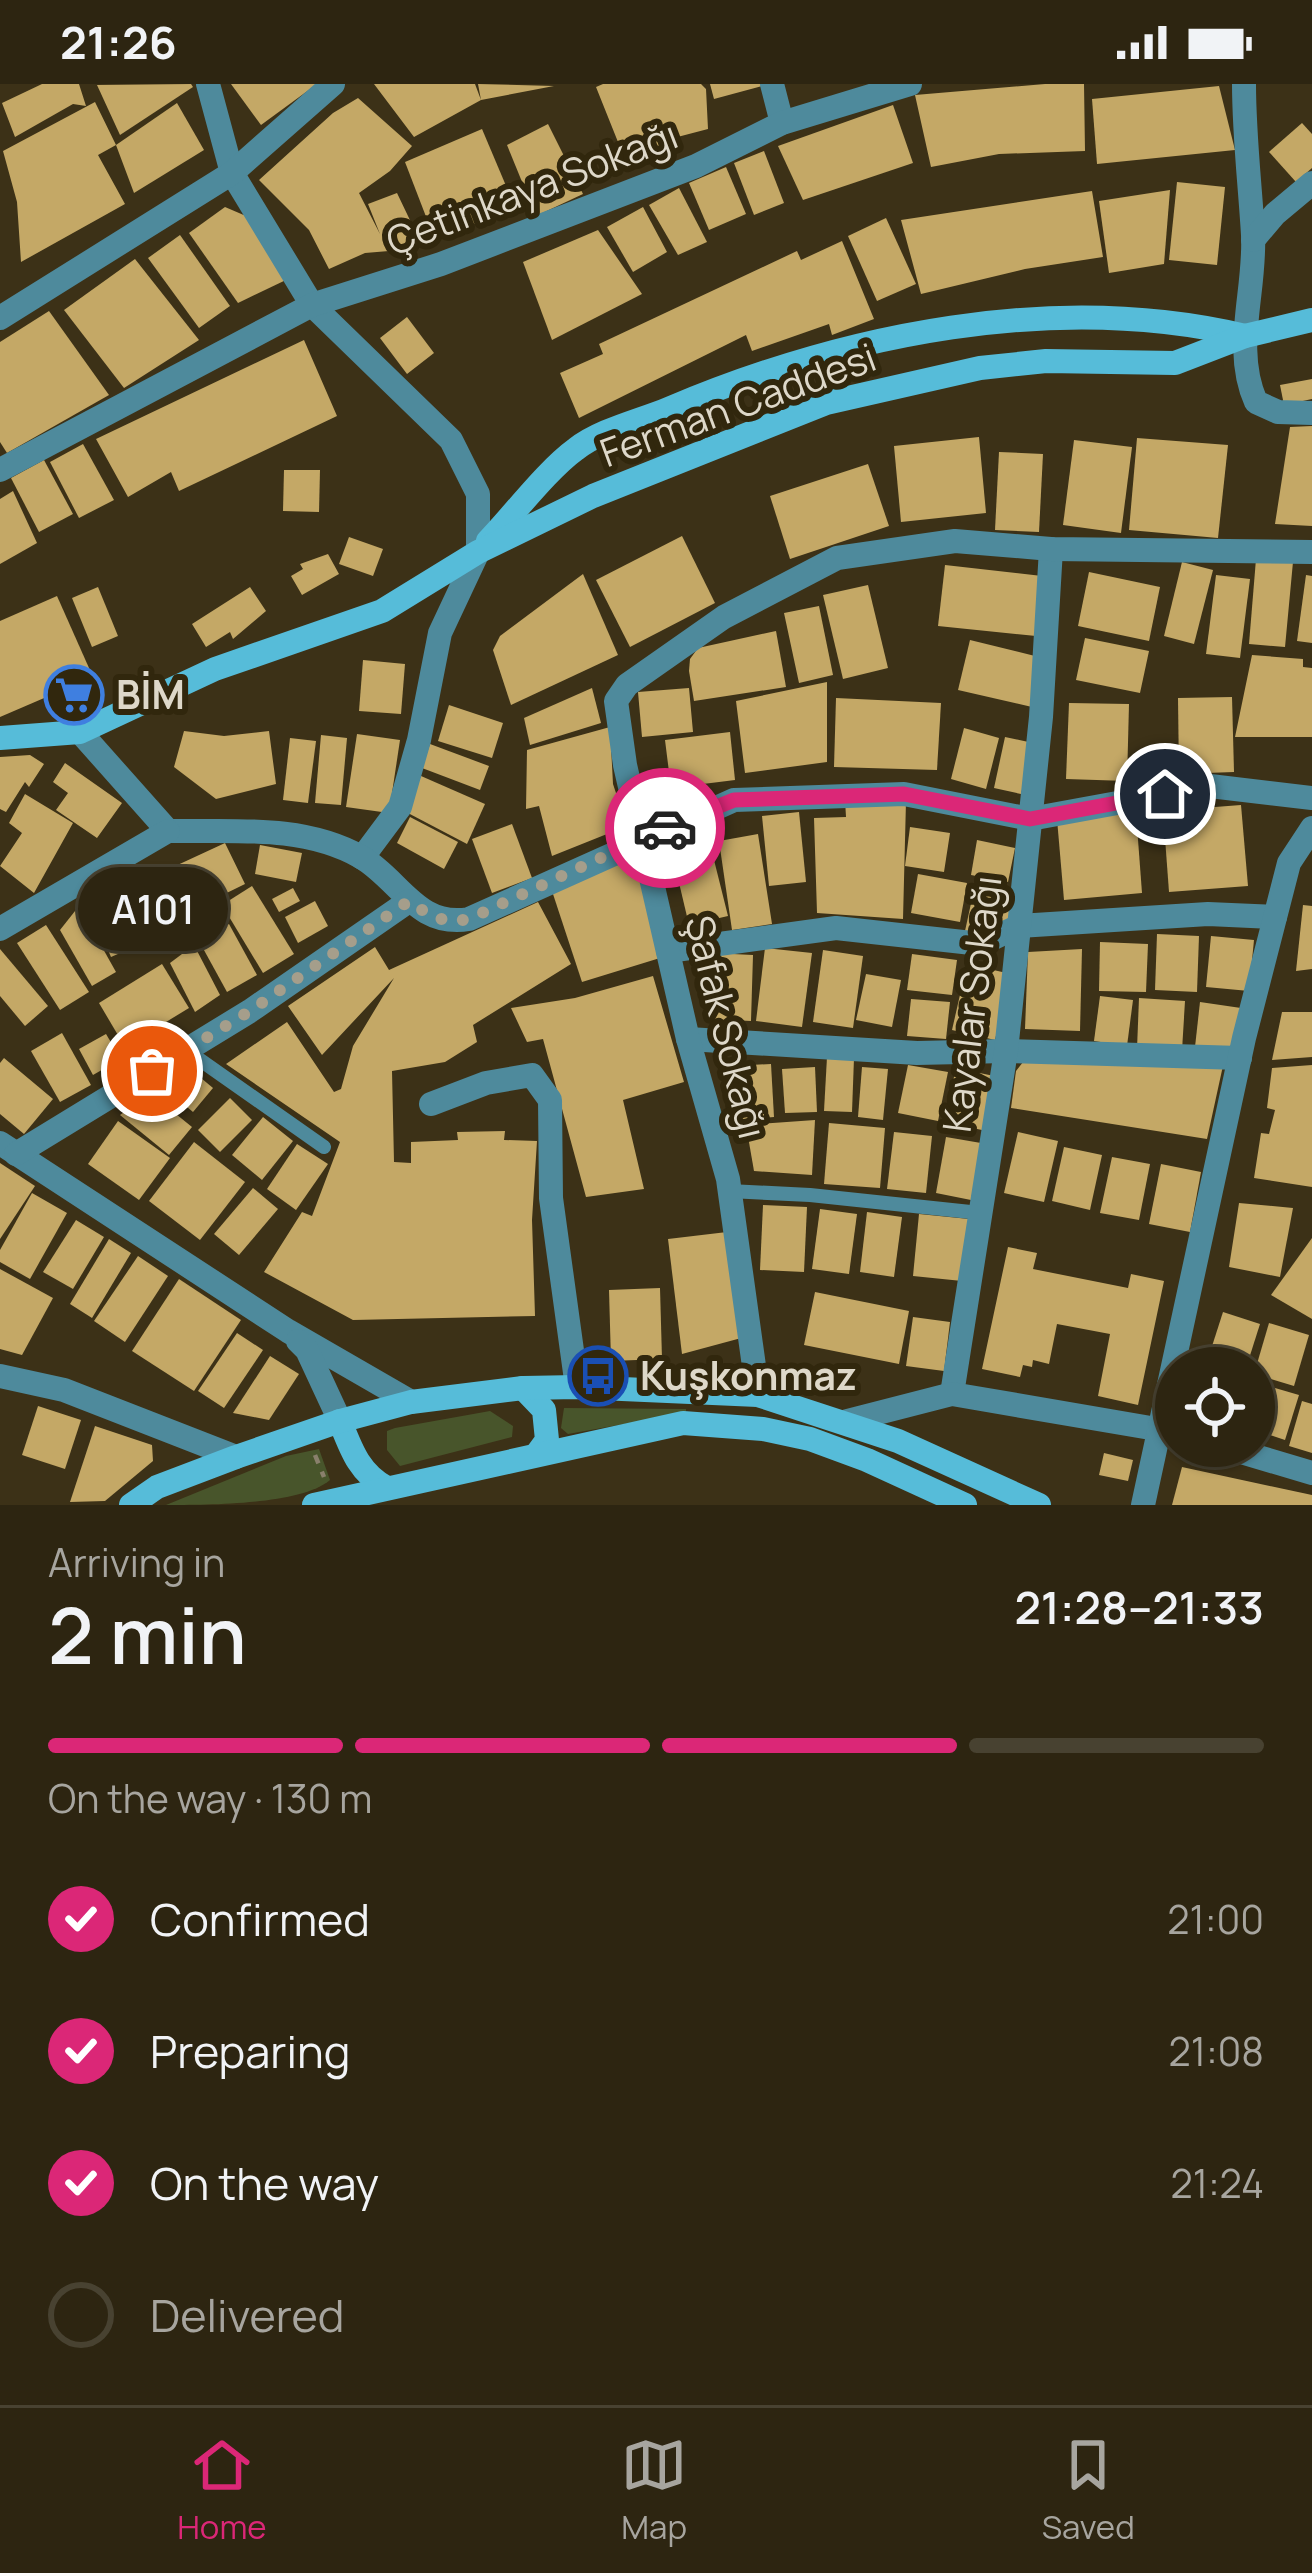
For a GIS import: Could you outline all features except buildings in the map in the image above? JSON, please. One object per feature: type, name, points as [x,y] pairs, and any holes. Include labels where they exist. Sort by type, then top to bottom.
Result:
[{"type":"street","points":[[208,84],[232,173],[312,305],[451,440],[478,494],[478,552],[440,633],[400,808],[362,858]]},
{"type":"street","points":[[0,318],[232,173],[333,84]]},
{"type":"street","points":[[772,84],[782,123]]},
{"type":"street","name":"Çetinkaya Sokağı","points":[[0,470],[312,305],[441,264],[696,166],[782,123],[910,84]]},
{"type":"street","points":[[1244,84],[1253,240],[1246,380],[1256,402],[1278,412],[1312,413]]},
{"type":"street","points":[[1253,240],[1312,183]]},
{"type":"street","name":"Ferman Caddesi","points":[[478,552],[577,448],[714,390],[823,356],[924,331],[1008,319],[1189,322],[1245,336]]},
{"type":"street","name":"Ferman Caddesi","points":[[0,738],[80,732],[215,669],[382,610],[478,552],[593,496],[826,403],[980,368],[1046,361],[1175,363],[1245,336],[1312,320]]},
{"type":"street","name":"Şafak Sokağı","points":[[758,1395],[729,1191],[688,1040],[625,766],[616,701],[626,685],[724,616],[837,558],[955,541],[1052,549],[1312,552]]},
{"type":"street","name":"Kayalar Sokağı","points":[[952,1394],[1006,1051],[1052,549]]},
{"type":"street","points":[[80,732],[168,831]]},
{"type":"street","points":[[0,929],[168,831],[301,833],[362,858],[434,919],[452,922],[469,919],[734,800],[904,794],[1030,819],[1210,785],[1312,798]]},
{"type":"street","points":[[1184,1347],[1240,1058],[1275,916],[1289,862],[1312,828]]},
{"type":"street","points":[[409,901],[250,1011],[8,1149],[288,1331],[411,1402]]},
{"type":"street","points":[[668,951],[836,928],[981,944],[1019,926],[1208,914],[1275,916]]},
{"type":"street","points":[[688,1040],[917,1054],[1006,1051],[1240,1058]]},
{"type":"street","points":[[431,1104],[486,1083],[532,1075],[550,1100],[550,1198],[578,1388]]},
{"type":"street","points":[[288,1331],[307,1350],[357,1462],[370,1479],[386,1488]]},
{"type":"street","points":[[0,1376],[64,1390],[236,1457]]},
{"type":"street","points":[[523,1388],[544,1410],[547,1440],[536,1455]]},
{"type":"street","points":[[131,1505],[157,1487],[340,1421],[411,1402],[523,1388],[758,1395],[847,1421],[1039,1505]]},
{"type":"street","points":[[847,1421],[952,1394],[1155,1428]]},
{"type":"street","points":[[324,1503],[683,1423],[763,1429],[810,1439],[965,1505]]},
{"type":"street","points":[[1275,1462],[1312,1473]]},
{"type":"street","points":[[1143,1505],[1156,1467]]},
{"type":"lane","points":[[186,1050],[324,1147]]},
{"type":"lane","points":[[729,1191],[980,1213]]},
{"type":"path","points":[[305,1433],[324,1503]]},
{"type":"green space","points":[[564,1408],[686,1409],[686,1413],[568,1434],[561,1428]]},
{"type":"green space","points":[[490,1411],[513,1426],[512,1437],[400,1466],[387,1450],[387,1431]]},
{"type":"green space","points":[[319,1449],[330,1480],[316,1488],[252,1502],[166,1505],[286,1456]]},
{"type":"way so far","points":[[152,1071],[250,1011],[409,901],[434,919],[469,919],[665,828]]},
{"type":"place","name":"BİM","points":[[74,695]]},
{"type":"place","name":"A101","points":[[152,1071]]},
{"type":"place","name":"Kuşkonmaz","points":[[598,1376]]},
{"type":"route","points":[[665,828],[734,800],[904,794],[1030,819],[1165,794]]}]
